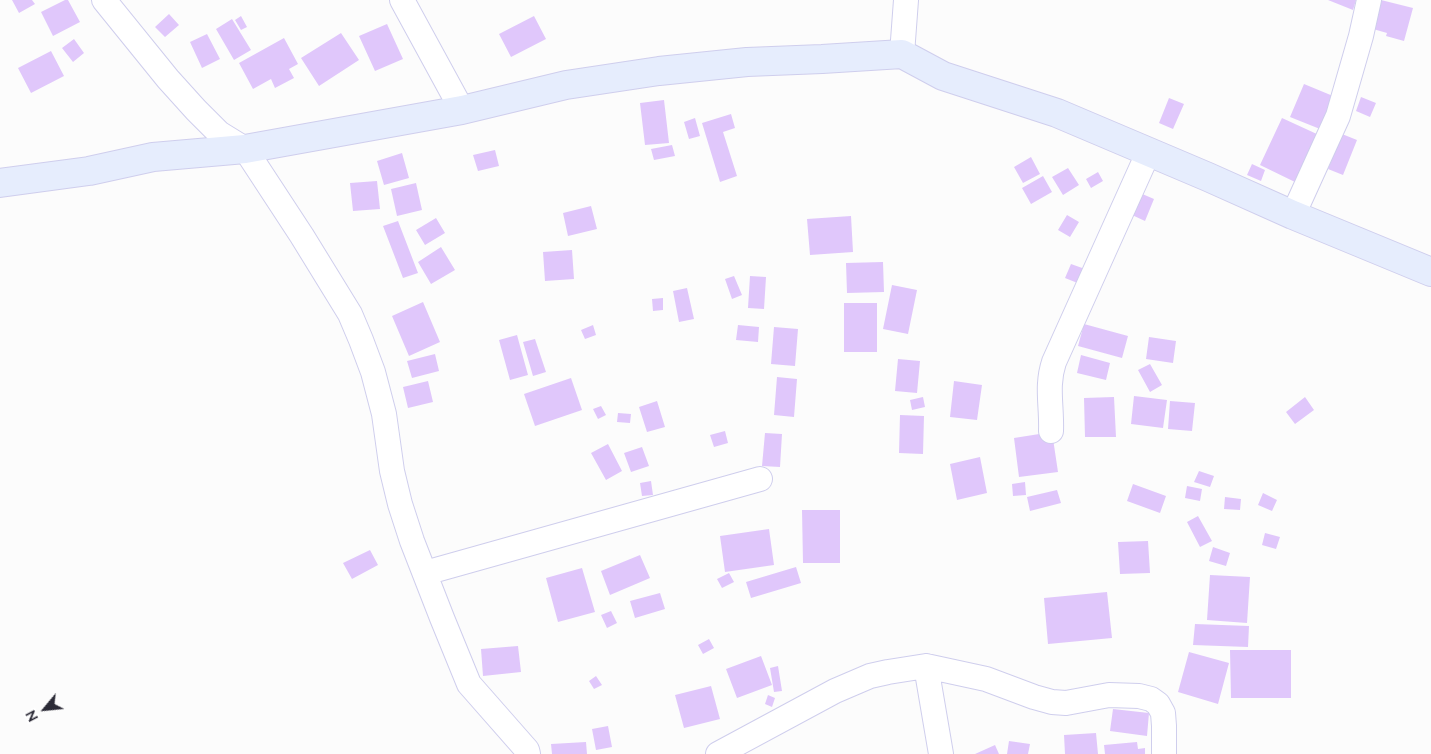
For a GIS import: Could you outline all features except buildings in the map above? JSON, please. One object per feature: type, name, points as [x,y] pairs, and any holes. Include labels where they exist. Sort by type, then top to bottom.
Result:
[{"type":"street","points":[[104,0],[168,79],[196,110],[219,133],[246,148],[350,314],[373,372],[384,414],[392,471],[400,504],[412,541],[469,684],[525,753]]},
{"type":"street","points":[[402,0],[462,110]]},
{"type":"street","points":[[902,54],[906,0]]},
{"type":"street","points":[[1293,215],[1338,116],[1361,36],[1369,0]]},
{"type":"street","points":[[0,183],[89,171],[153,156],[246,148],[462,110],[566,85],[659,71],[747,62],[902,54],[943,76],[1057,114],[1431,272]]},
{"type":"street","points":[[1051,431],[1052,416],[1049,386],[1054,362],[1149,152]]},
{"type":"street","points":[[425,573],[760,479]]},
{"type":"street","points":[[926,666],[940,754]]},
{"type":"street","points":[[718,754],[835,691],[870,676],[926,666],[986,679],[1052,702],[1066,703],[1109,695],[1138,696],[1151,699],[1158,704],[1163,713],[1164,754]]}]
